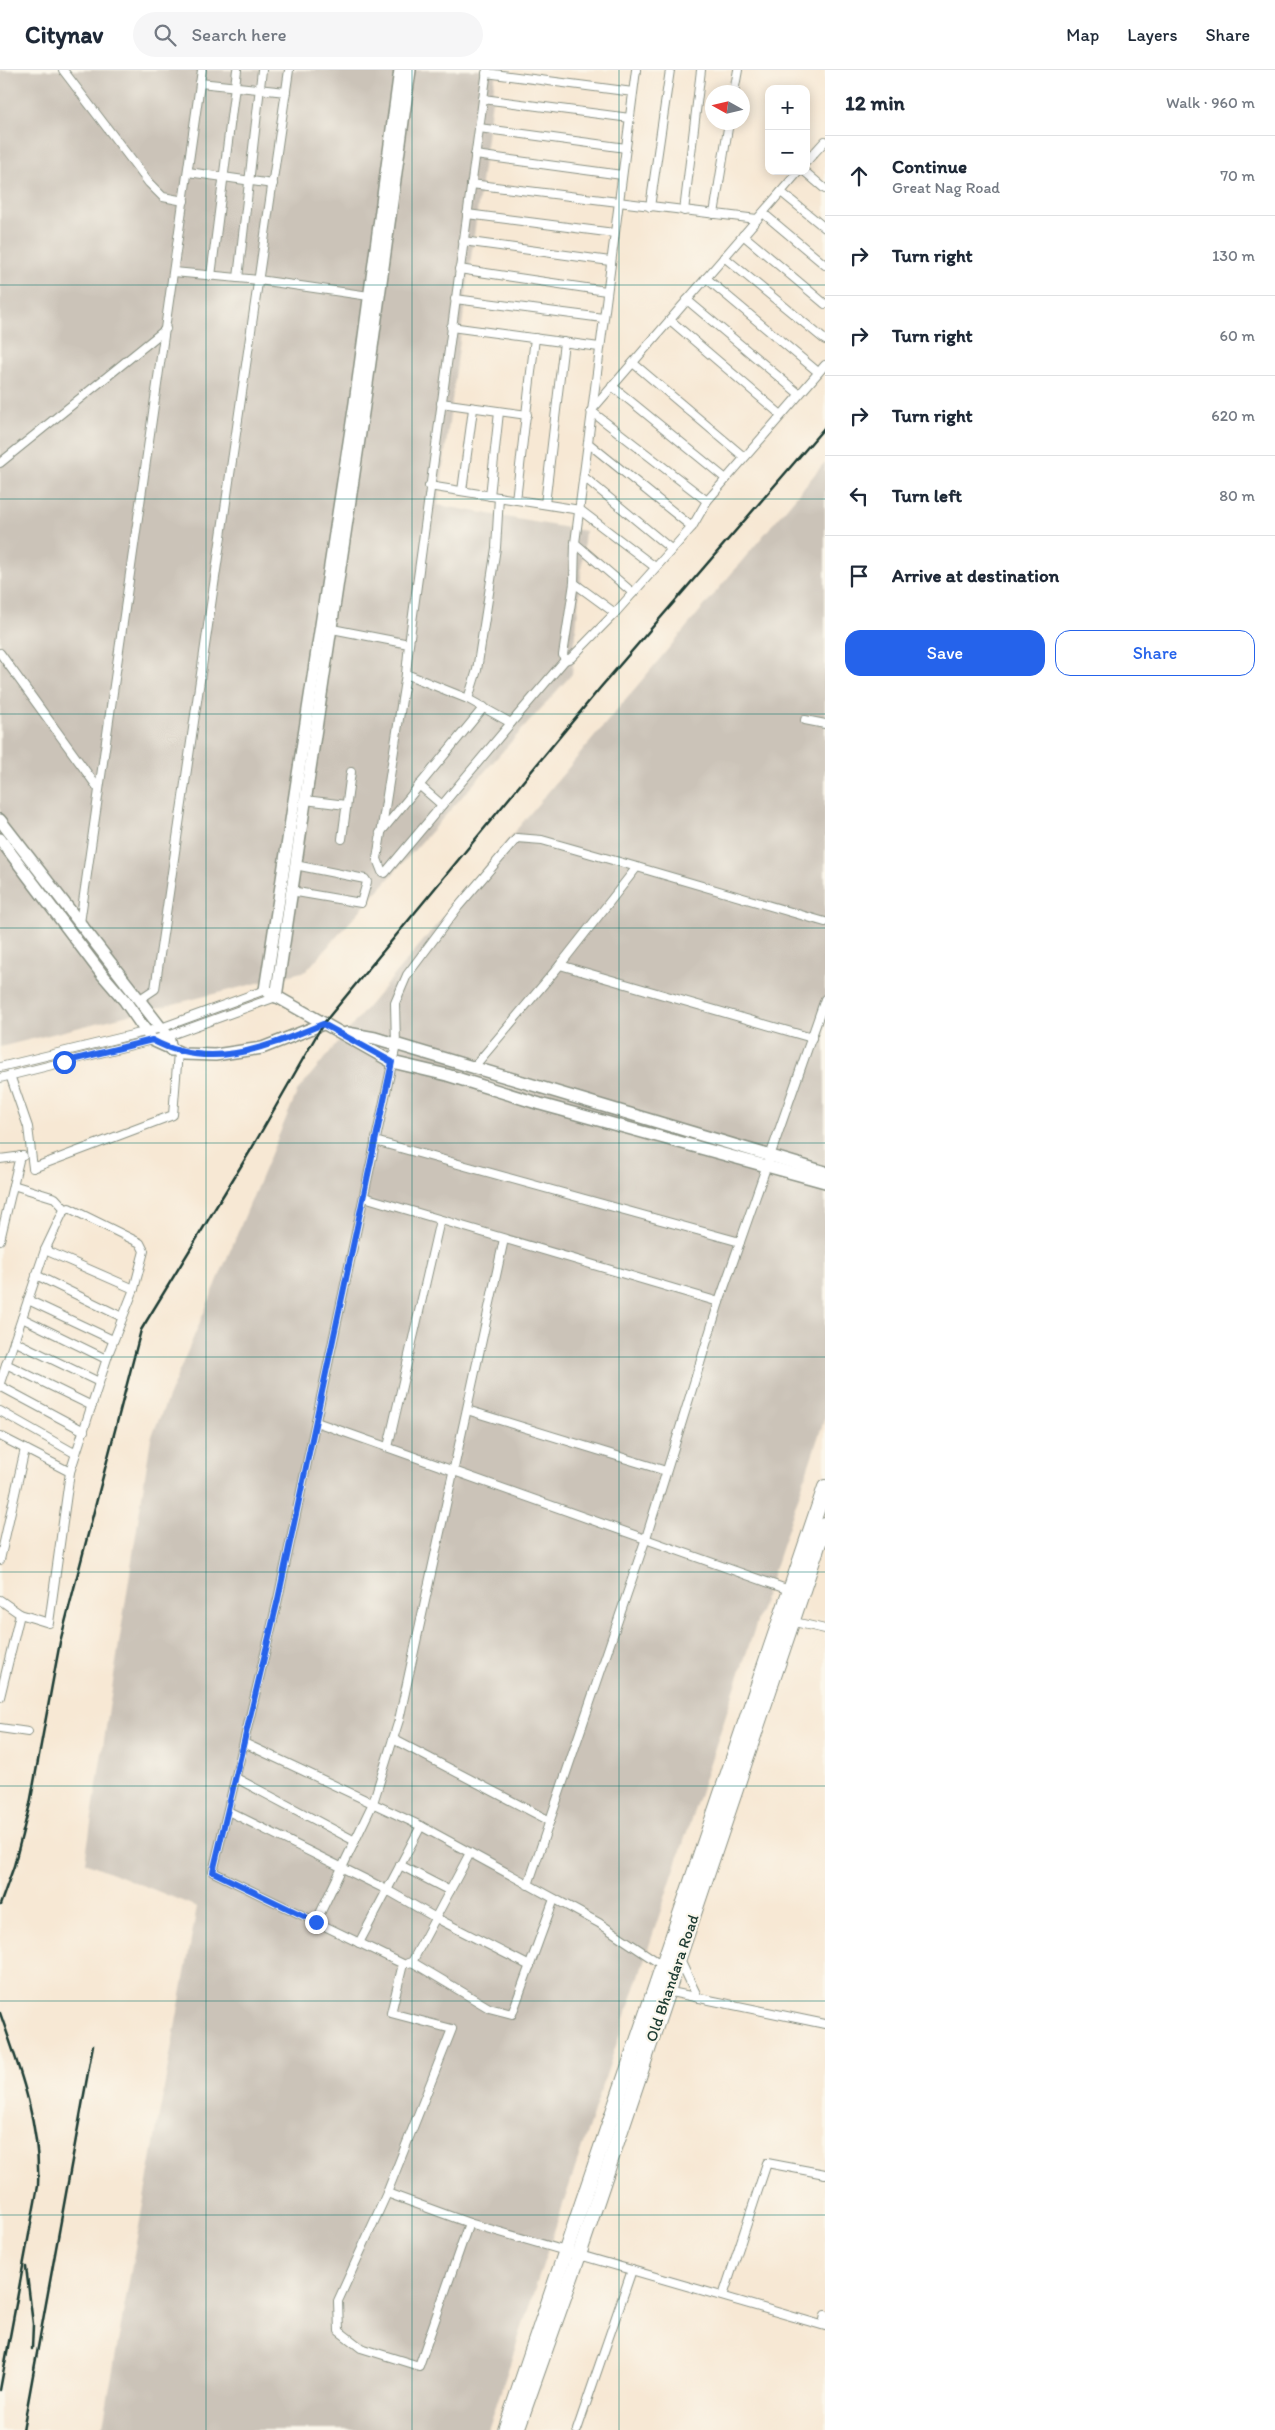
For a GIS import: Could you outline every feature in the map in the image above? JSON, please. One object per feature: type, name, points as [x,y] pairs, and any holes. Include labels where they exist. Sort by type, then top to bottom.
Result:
[{"type":"highway","points":[[795,1592],[824,1495]]},
{"type":"highway","name":"Old Bhandara Road","points":[[517,2430],[573,2253],[661,1989],[668,1970],[679,1958],[785,1620],[795,1592],[825,1525]]},
{"type":"highway","points":[[668,1970],[785,1620]]},
{"type":"highway","points":[[506,2430],[512,2405],[573,2253]]},
{"type":"main road","points":[[276,997],[305,800],[325,628],[369,296],[382,236],[400,70]]},
{"type":"main road","points":[[410,70],[382,236],[325,628],[265,990],[392,1062],[447,1075],[540,1104],[770,1162],[825,1172]]},
{"type":"main road","points":[[0,820],[140,999],[164,1032],[174,1051]]},
{"type":"main road","points":[[0,839],[149,1035],[174,1051],[203,1056],[262,1048],[323,1024]]},
{"type":"main road","points":[[71,933],[80,923]]},
{"type":"main road","points":[[128,1005],[140,999]]},
{"type":"main road","points":[[340,1032],[375,1038],[473,1068],[770,1162],[825,1182]]},
{"type":"street","points":[[63,70],[149,183],[163,197],[184,201]]},
{"type":"street","points":[[80,923],[202,70]]},
{"type":"street","points":[[211,276],[237,70]]},
{"type":"street","points":[[238,278],[262,70]]},
{"type":"street","points":[[140,999],[154,989],[289,70]]},
{"type":"street","points":[[565,660],[563,655],[574,583],[575,543],[636,70]]},
{"type":"street","points":[[650,207],[670,70]]},
{"type":"street","points":[[684,211],[701,70]]},
{"type":"street","points":[[735,85],[738,70]]},
{"type":"street","points":[[633,92],[487,72],[429,486],[406,674],[380,832],[378,865],[385,873],[565,660],[571,658],[615,613],[692,526],[707,501],[798,393],[825,364]]},
{"type":"street","points":[[200,83],[286,92]]},
{"type":"street","points":[[483,99],[630,118]]},
{"type":"street","points":[[479,128],[626,148]]},
{"type":"street","points":[[714,214],[728,130]]},
{"type":"street","points":[[810,159],[822,151],[825,141]]},
{"type":"street","points":[[475,155],[622,175]]},
{"type":"street","points":[[188,172],[272,184]]},
{"type":"street","points":[[591,411],[795,175]]},
{"type":"street","points":[[808,175],[825,190]]},
{"type":"street","points":[[471,184],[618,204],[714,214],[760,216],[825,265]]},
{"type":"street","points":[[780,192],[825,228]]},
{"type":"street","points":[[467,214],[614,233]]},
{"type":"street","points":[[743,235],[825,304]]},
{"type":"street","points":[[463,241],[610,261]]},
{"type":"street","points":[[724,257],[825,340]]},
{"type":"street","points":[[459,269],[606,291]]},
{"type":"street","points":[[174,272],[258,280],[369,296]]},
{"type":"street","points":[[706,278],[818,372]]},
{"type":"street","points":[[455,299],[603,318]]},
{"type":"street","points":[[687,300],[798,393]]},
{"type":"street","points":[[670,320],[780,414]]},
{"type":"street","points":[[451,327],[599,346]]},
{"type":"street","points":[[0,463],[166,329]]},
{"type":"street","points":[[516,500],[535,338]]},
{"type":"street","points":[[545,504],[564,342]]},
{"type":"street","points":[[633,363],[744,457]]},
{"type":"street","points":[[612,386],[726,479]]},
{"type":"street","points":[[441,403],[473,409],[527,415]]},
{"type":"street","points":[[462,491],[473,409]]},
{"type":"street","points":[[591,411],[707,501]]},
{"type":"street","points":[[468,699],[477,670],[496,548],[494,497],[499,412]]},
{"type":"street","points":[[588,443],[692,526]]},
{"type":"street","points":[[584,477],[671,549]]},
{"type":"street","points":[[429,486],[580,510],[654,567]]},
{"type":"street","points":[[575,543],[633,593]]},
{"type":"street","points":[[574,583],[615,613]]},
{"type":"street","points":[[325,628],[409,644]]},
{"type":"street","points":[[0,653],[98,788]]},
{"type":"street","points":[[406,674],[468,699],[511,723]]},
{"type":"street","points":[[380,832],[484,707]]},
{"type":"street","points":[[805,720],[825,724]]},
{"type":"street","points":[[342,839],[351,772]]},
{"type":"street","points":[[419,785],[442,805]]},
{"type":"street","points":[[305,800],[346,805]]},
{"type":"street","points":[[554,1899],[512,2014],[490,2008],[412,1962],[403,1964],[213,1872],[278,1599],[396,1045],[395,1003],[407,975],[458,908],[517,838],[542,840],[825,922]]},
{"type":"street","points":[[291,891],[361,902],[367,882],[365,879],[295,865]]},
{"type":"street","points":[[473,1068],[560,965],[637,867]]},
{"type":"street","points":[[560,965],[812,1038]]},
{"type":"street","points":[[164,1032],[265,990]]},
{"type":"street","points":[[2,1065],[164,1032],[276,997]]},
{"type":"street","points":[[528,1885],[646,1538],[719,1302],[770,1162],[825,1000]]},
{"type":"street","points":[[0,1078],[149,1035]]},
{"type":"street","points":[[10,1076],[28,1127],[33,1168],[173,1115],[174,1051]]},
{"type":"street","points":[[375,1141],[740,1242]]},
{"type":"street","points":[[0,1159],[31,1154]]},
{"type":"street","points":[[0,1240],[20,1156]]},
{"type":"street","points":[[13,1185],[55,1198],[66,1210]]},
{"type":"street","points":[[364,1197],[719,1302]]},
{"type":"street","points":[[0,1600],[20,1614],[49,1623],[70,1472],[106,1359],[134,1288],[144,1251],[140,1244],[69,1208],[66,1210]]},
{"type":"street","points":[[66,1210],[45,1250],[0,1385],[84,1431]]},
{"type":"street","points":[[388,1447],[440,1220]]},
{"type":"street","points":[[316,1922],[374,1804],[393,1739],[504,1238]]},
{"type":"street","points":[[45,1250],[134,1288]]},
{"type":"street","points":[[36,1275],[122,1317]]},
{"type":"street","points":[[28,1300],[113,1340]]},
{"type":"street","points":[[22,1318],[106,1359]]},
{"type":"street","points":[[14,1341],[99,1382]]},
{"type":"street","points":[[6,1364],[92,1406]]},
{"type":"street","points":[[467,1410],[666,1471]]},
{"type":"street","points":[[0,1411],[76,1454]]},
{"type":"street","points":[[316,1422],[795,1592]]},
{"type":"street","points":[[0,1436],[70,1472]]},
{"type":"street","points":[[0,1560],[25,1449]]},
{"type":"street","points":[[0,1697],[20,1614]]},
{"type":"street","points":[[785,1620],[825,1629]]},
{"type":"street","points":[[0,1728],[28,1732]]},
{"type":"street","points":[[393,1739],[550,1821]]},
{"type":"street","points":[[244,1743],[421,1826],[599,1924],[668,1970]]},
{"type":"street","points":[[236,1778],[355,1841]]},
{"type":"street","points":[[228,1811],[387,1890],[436,1918],[530,1966]]},
{"type":"street","points":[[359,1943],[421,1826]]},
{"type":"street","points":[[412,1962],[470,1853]]},
{"type":"street","points":[[400,1865],[450,1891]]},
{"type":"street","points":[[679,1958],[698,1998]]},
{"type":"street","points":[[403,1964],[391,2013],[452,2029],[387,2193],[338,2301],[339,2331],[362,2348],[419,2366],[468,2224]]},
{"type":"street","points":[[661,1989],[825,2024]]},
{"type":"street","points":[[723,2296],[767,2163],[825,2174]]},
{"type":"street","points":[[387,2193],[468,2224],[824,2326],[825,2315]]},
{"type":"street","points":[[577,2430],[632,2270]]},
{"type":"shaded area","points":[[0,70],[496,70],[438,505],[585,531],[572,674],[306,971],[0,1047]]},
{"type":"shaded area","points":[[825,462],[825,1417],[488,2430],[102,2430],[197,1907],[85,1862],[151,1438],[298,1090]]},
{"type":"railway","points":[[0,1905],[14,1866],[30,1804],[60,1642],[141,1330],[252,1148],[323,1024],[600,688],[825,427]]},
{"type":"railway","points":[[0,2013],[28,2098],[33,2120],[38,2164],[38,2186],[0,2390]]},
{"type":"railway","points":[[23,2430],[93,2045]]},
{"type":"railway","points":[[26,2267],[33,2324],[32,2349]]},
{"type":"route","points":[[64,1062],[152,1040],[171,1050],[195,1056],[239,1052],[262,1048],[323,1024],[392,1062],[278,1599],[213,1872],[316,1922]]}]
